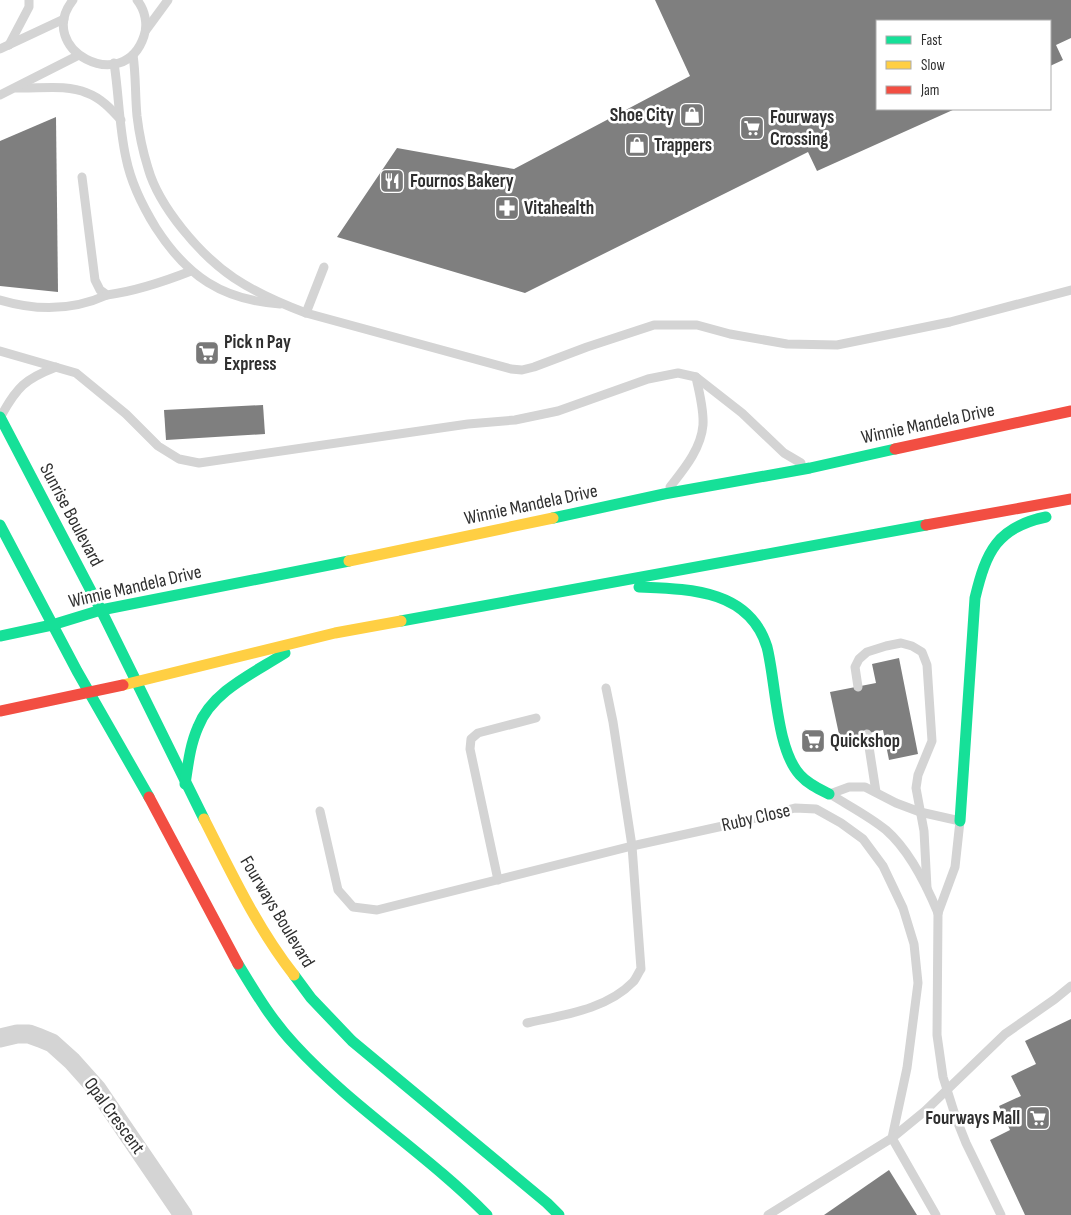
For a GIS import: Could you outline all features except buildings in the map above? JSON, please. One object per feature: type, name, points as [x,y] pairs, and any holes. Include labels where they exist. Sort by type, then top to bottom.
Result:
[{"type":"main road","name":"Winnie Mandela Drive","points":[[0,636],[52,625],[101,610],[376,556],[664,494],[810,468],[1071,411]]},
{"type":"main road","name":"Sunrise Boulevard","points":[[0,418],[101,610],[136,682]]},
{"type":"main road","points":[[0,711],[136,682],[335,633],[1071,498]]},
{"type":"main road","points":[[960,821],[975,598],[980,574],[988,556],[996,545],[1015,526],[1026,521],[1053,516]]},
{"type":"main road","points":[[0,525],[88,693],[162,819],[251,986],[268,1011],[294,1044],[322,1073],[444,1174],[487,1215]]},
{"type":"main road","points":[[598,584],[702,591],[718,596],[735,605],[747,615],[760,633],[769,656],[784,744],[788,757],[794,769],[802,778],[813,787],[829,794]]},
{"type":"main road","points":[[185,784],[200,721],[212,705],[235,686],[302,641]]},
{"type":"main road","name":"Fourways Boulevard","points":[[136,682],[185,784],[242,891],[278,956],[311,998],[352,1041],[559,1215]]},
{"type":"street","name":"Opal Crescent","points":[[0,1038],[17,1034],[29,1034],[52,1043],[72,1061],[98,1089],[183,1215]]},
{"type":"lane","points":[[4,47],[29,7],[28,0]]},
{"type":"lane","points":[[73,0],[64,19],[64,30],[67,39],[78,55],[88,62],[100,65],[123,61],[133,55],[141,44],[146,30],[168,0]]},
{"type":"lane","points":[[138,0],[142,5],[146,18],[146,30]]},
{"type":"lane","points":[[4,47],[64,19]]},
{"type":"lane","points":[[0,95],[78,55]]},
{"type":"lane","points":[[133,55],[136,71],[137,116],[148,170],[163,202],[176,221],[219,266],[234,278],[283,304],[306,313],[501,366],[522,370],[534,367],[654,325],[697,325],[730,334],[787,344],[837,345],[950,322],[1071,290]]},
{"type":"lane","points":[[114,63],[126,158],[135,189],[148,216],[169,248],[191,270],[218,289],[256,302],[283,304]]},
{"type":"lane","points":[[16,88],[61,88],[87,92],[105,103],[121,120]]},
{"type":"lane","points":[[82,177],[94,280],[100,290],[107,295]]},
{"type":"lane","points":[[306,313],[324,267]]},
{"type":"lane","points":[[0,300],[13,304],[59,308],[72,307],[107,295],[131,292],[157,284],[191,270]]},
{"type":"lane","points":[[0,351],[76,373],[126,414],[158,446],[179,459],[199,463],[468,424],[515,420],[558,411],[648,379],[678,373],[696,377],[742,413],[784,454],[810,468]]},
{"type":"lane","points":[[0,418],[14,394],[22,385],[34,376],[56,366]]},
{"type":"lane","points":[[664,494],[689,464],[703,426],[696,377]]},
{"type":"lane","points":[[858,687],[855,667],[859,659],[867,652],[901,643],[912,646],[922,652],[927,665],[932,741],[918,775],[916,788],[924,831],[927,888]]},
{"type":"lane","points":[[527,1023],[584,1010],[609,1000],[633,982],[641,969],[632,846],[606,688]]},
{"type":"lane","points":[[498,880],[470,749],[471,739],[478,733],[536,718]]},
{"type":"lane","points":[[866,734],[876,792]]},
{"type":"lane","points":[[829,794],[857,786],[876,792],[896,803],[920,812],[960,821],[955,867],[938,913],[938,1035],[943,1077],[956,1118],[966,1144],[1001,1215]]},
{"type":"lane","points":[[829,794],[867,817],[887,832],[906,853],[927,888],[938,913]]},
{"type":"lane","name":"Ruby Close","points":[[320,811],[338,890],[354,907],[377,910],[632,846],[795,808],[816,809],[841,823],[863,839],[883,866],[904,908],[914,944],[918,983],[907,1068],[892,1138]]},
{"type":"lane","points":[[768,1215],[892,1138],[925,1111],[1005,1034],[1071,986]]},
{"type":"lane","points":[[892,1138],[936,1215]]},
{"type":"traffic: fast","points":[[0,417],[101,610],[204,819]]},
{"type":"traffic: fast","points":[[553,518],[664,494],[810,468],[895,449]]},
{"type":"traffic: fast","points":[[960,821],[975,598],[979,582],[989,555],[1005,535],[1029,521],[1046,517]]},
{"type":"traffic: fast","points":[[0,525],[77,671],[149,797]]},
{"type":"traffic: fast","points":[[401,621],[926,525]]},
{"type":"traffic: fast","points":[[0,636],[52,625],[101,610],[349,561]]},
{"type":"traffic: fast","points":[[639,587],[677,589],[715,596],[732,603],[746,613],[758,628],[767,647],[781,732],[792,763],[806,781],[829,794]]},
{"type":"traffic: fast","points":[[185,784],[193,741],[204,714],[213,703],[235,684],[285,653]]},
{"type":"traffic: fast","points":[[238,964],[279,1026],[317,1068],[440,1172],[487,1215]]},
{"type":"traffic: fast","points":[[294,975],[311,998],[352,1041],[559,1215]]},
{"type":"traffic: slow","points":[[349,561],[553,518]]},
{"type":"traffic: slow","points":[[123,685],[335,633],[401,621]]},
{"type":"traffic: slow","points":[[204,819],[256,919],[294,975]]},
{"type":"traffic: jam","points":[[895,449],[1071,411]]},
{"type":"traffic: jam","points":[[926,525],[1071,499]]},
{"type":"traffic: jam","points":[[0,711],[123,685]]},
{"type":"traffic: jam","points":[[149,797],[238,964]]},
{"type":"place","name":"Shoe City","points":[[692,115]]},
{"type":"place","name":"Fourways Crossing","points":[[752,128]]},
{"type":"place","name":"Trappers","points":[[637,145]]},
{"type":"place","name":"Fournos Bakery","points":[[392,181]]},
{"type":"place","name":"Vitahealth","points":[[507,208]]},
{"type":"place","name":"Pick n Pay Express","points":[[207,353]]},
{"type":"place","name":"Quickshop","points":[[813,741]]},
{"type":"place","name":"Fourways Mall","points":[[1038,1118]]}]
